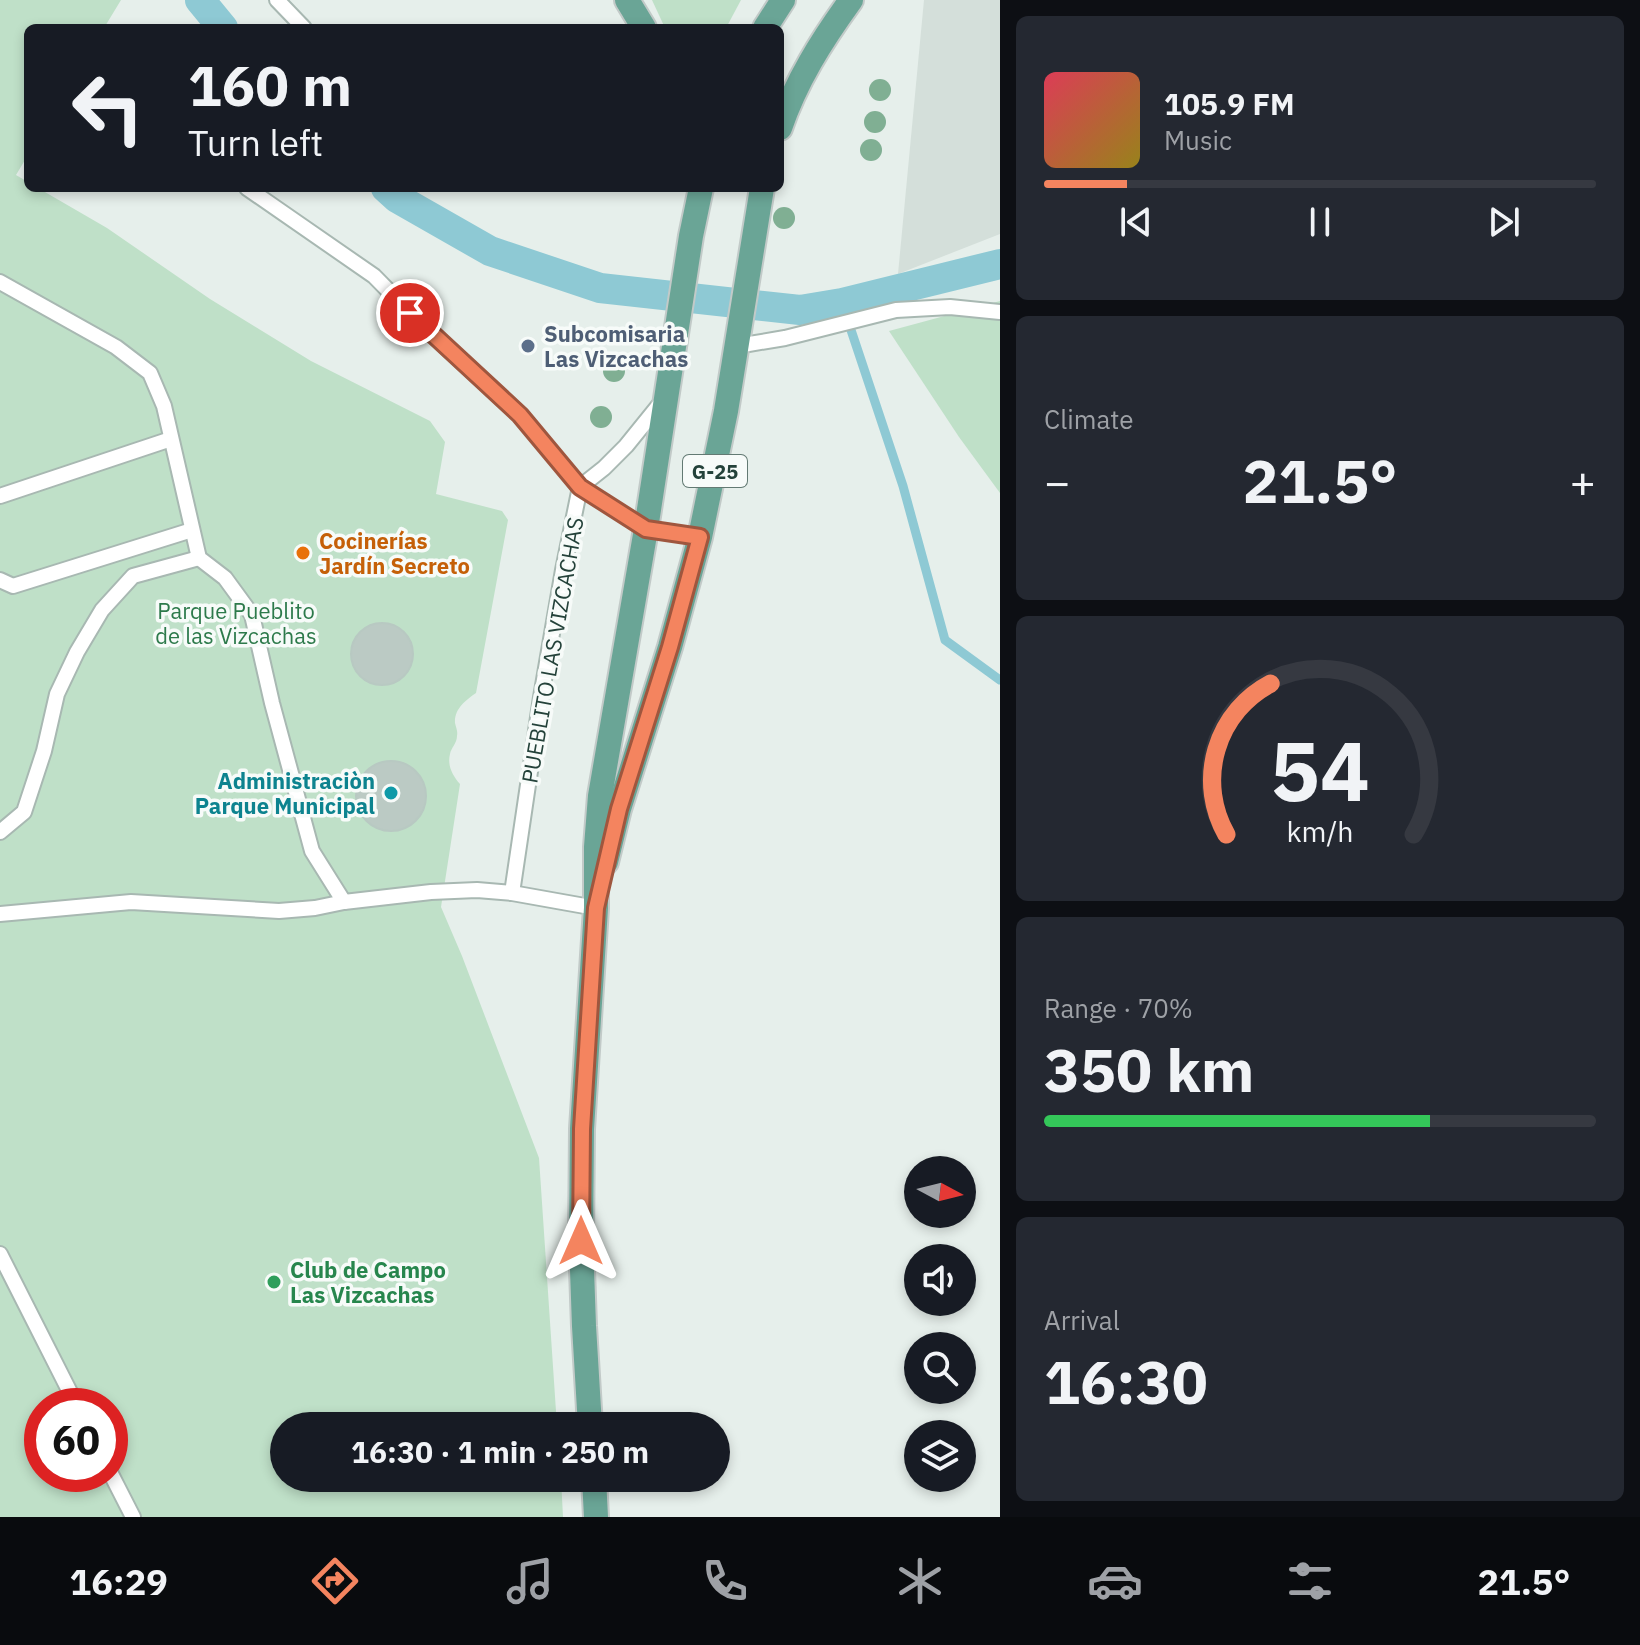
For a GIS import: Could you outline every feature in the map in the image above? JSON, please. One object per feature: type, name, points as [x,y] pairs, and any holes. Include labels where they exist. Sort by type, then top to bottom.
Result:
[{"type":"main road","points":[[627,0],[642,24]]},
{"type":"main road","points":[[768,24],[783,0]]},
{"type":"main road","points":[[784,119],[809,63],[851,0]]},
{"type":"main road","points":[[690,192],[693,224]]},
{"type":"main road","name":"G-25","points":[[589,1412],[582,1255],[582,1129],[600,796],[700,192]]},
{"type":"main road","name":"G-25","points":[[596,908],[619,809],[670,647],[700,537],[721,438],[761,192]]},
{"type":"main road","points":[[595,1492],[596,1517]]},
{"type":"lane","points":[[277,0],[300,24]]},
{"type":"lane","points":[[253,192],[374,276],[428,331],[520,415],[580,487],[646,529],[700,537]]},
{"type":"lane","points":[[0,282],[116,347],[150,373],[164,406],[199,558],[225,578],[252,615],[312,851],[344,902]]},
{"type":"lane","points":[[737,344],[785,338],[896,310],[950,307],[1000,312]]},
{"type":"lane","name":"PUEBLITO LAS VIZCACHAS","points":[[512,893],[541,697],[580,487],[626,446],[667,394]]},
{"type":"lane","points":[[0,496],[171,439]]},
{"type":"lane","points":[[0,580],[13,586],[192,530]]},
{"type":"lane","points":[[0,832],[24,812],[44,751],[57,694],[102,610],[133,576],[199,558]]},
{"type":"lane","points":[[0,914],[131,902],[279,911],[431,892],[477,890],[596,908]]},
{"type":"lane","points":[[0,1254],[68,1388]]},
{"type":"lane","points":[[120,1492],[133,1517]]},
{"type":"shaded area","points":[[924,0],[1000,0],[1000,234],[898,274]]},
{"type":"green space","name":"Parque Pueblito de las Vizcachas","points":[[0,0],[121,0],[106,24],[24,24],[24,162],[16,175],[24,180],[24,192],[45,192],[107,228],[210,299],[311,361],[430,421],[445,442],[436,494],[502,511],[508,520],[476,693],[461,705],[455,718],[457,739],[449,763],[460,784],[441,907],[539,1158],[556,1412],[270,1412],[270,1492],[562,1492],[563,1517],[0,1517]]},
{"type":"green space","points":[[652,0],[741,0],[728,24],[663,24]]},
{"type":"green space","points":[[1000,301],[1000,493],[889,331]]},
{"type":"building","points":[[382,623],[404,632],[413,654],[404,676],[382,685],[360,676],[351,654],[360,632]]},
{"type":"building","name":"Administraciòn Parque Municipal","points":[[391,761],[410,767],[420,777],[426,796],[420,815],[410,825],[391,831],[372,825],[362,815],[356,796],[362,777],[372,767]]},
{"type":"waterway","points":[[200,0],[220,24]]},
{"type":"waterway","points":[[390,192],[490,251],[600,288],[800,310],[842,303],[1000,264]]},
{"type":"waterway","points":[[842,303],[903,486],[945,640],[1000,680]]},
{"type":"place","name":"Subcomisaria Las Vizcachas","points":[[528,346]]},
{"type":"place","name":"Cocinerías Jardín Secreto","points":[[303,553]]},
{"type":"place","name":"Administraciòn Parque Municipal","points":[[391,793]]},
{"type":"place","name":"Club de Campo Las Vizcachas","points":[[274,1282]]},
{"type":"route","points":[[410,313],[520,415],[580,487],[646,529],[700,537],[670,647],[619,809],[596,908],[582,1129],[581,1241]]}]
